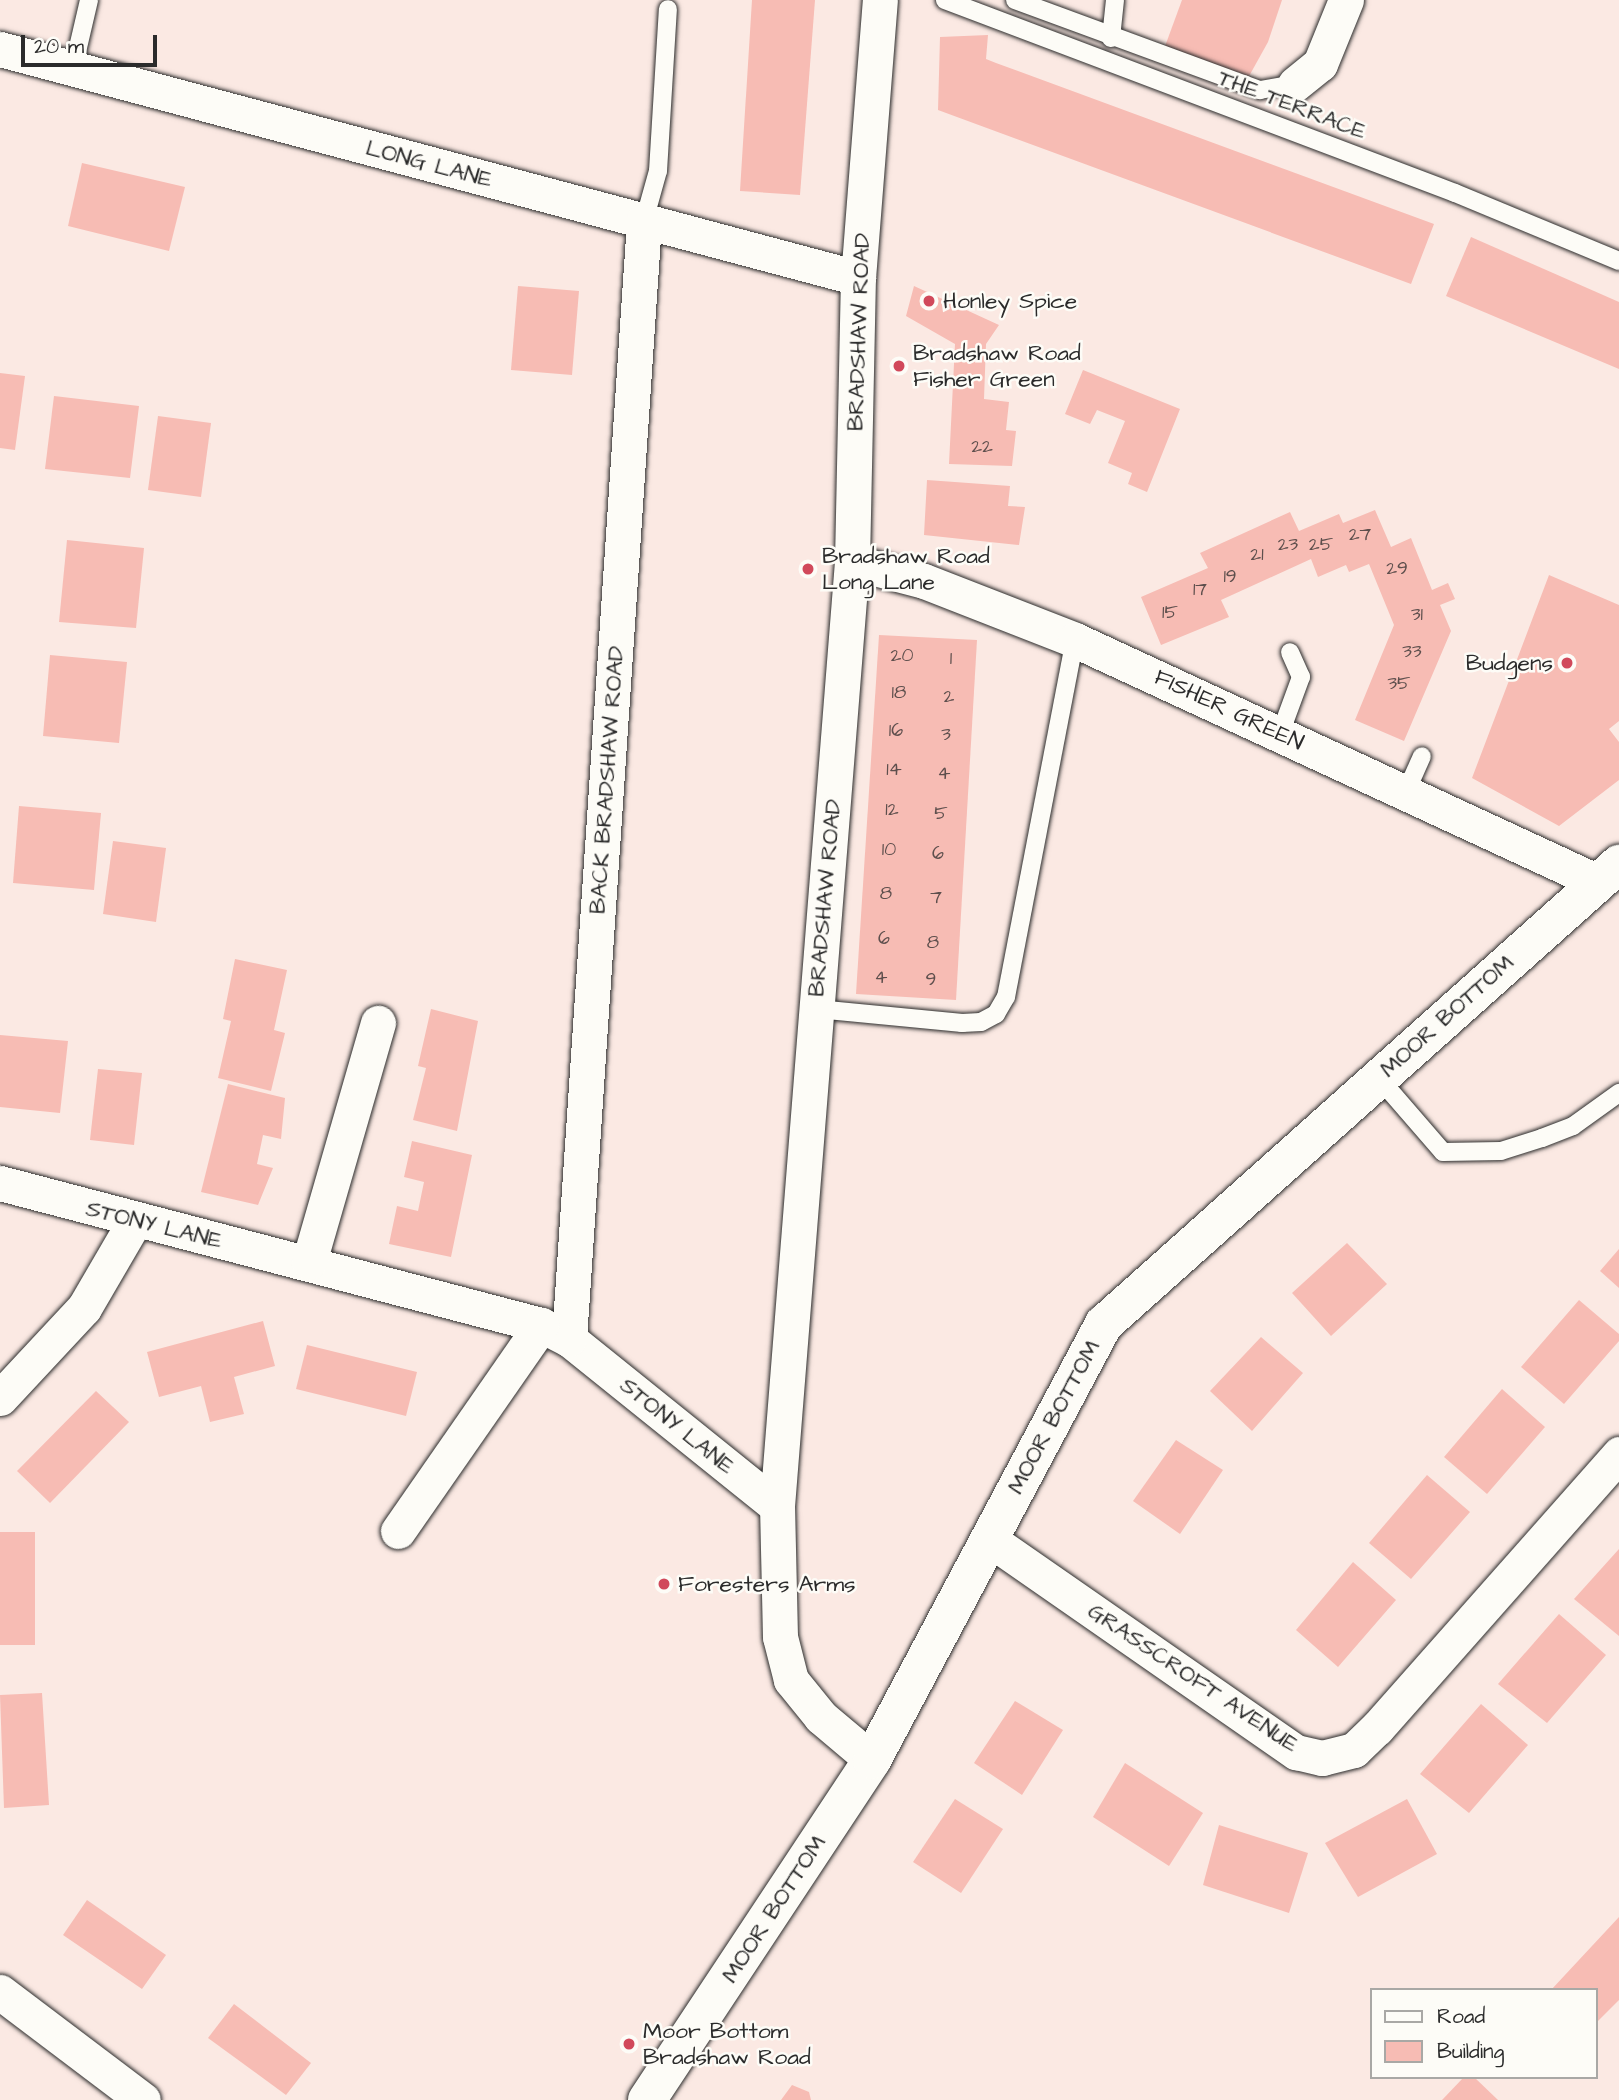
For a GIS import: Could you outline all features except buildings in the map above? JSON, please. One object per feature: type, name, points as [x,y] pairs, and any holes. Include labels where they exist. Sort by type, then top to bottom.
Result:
[{"type":"street","name":"BRADSHAW ROAD","points":[[872,1760],[821,1717],[791,1680],[779,1637],[777,1506],[852,562],[858,278],[880,0]]},
{"type":"street","points":[[1295,84],[1320,64],[1346,0]]},
{"type":"street","name":"LONG LANE","points":[[0,50],[858,278]]},
{"type":"street","name":"BACK BRADSHAW ROAD","points":[[555,1332],[644,221]]},
{"type":"street","name":"FISHER GREEN","points":[[852,562],[924,581],[1075,640],[1405,792],[1608,873]]},
{"type":"street","name":"MOOR BOTTOM","points":[[647,2100],[872,1760],[1104,1324],[1608,873]]},
{"type":"street","points":[[309,1262],[378,1023]]},
{"type":"street","name":"STONY LANE","points":[[0,1184],[134,1222],[309,1262],[555,1332],[777,1506]]},
{"type":"street","points":[[0,1398],[84,1308],[134,1222]]},
{"type":"street","points":[[398,1531],[555,1332]]},
{"type":"street","name":"GRASSCROFT AVENUE","points":[[989,1539],[1296,1752],[1322,1758],[1354,1750],[1377,1728],[1619,1454]]},
{"type":"street","points":[[0,1992],[143,2100]]},
{"type":"lane","points":[[73,69],[89,0]]},
{"type":"lane","name":"THE TERRACE","points":[[945,0],[1455,193],[1619,261]]},
{"type":"lane","points":[[1015,0],[1111,38],[1260,90],[1295,84]]},
{"type":"lane","points":[[1111,38],[1115,0]]},
{"type":"lane","points":[[644,221],[658,172],[668,9]]},
{"type":"lane","points":[[817,1009],[962,1023],[981,1022],[996,1014],[1006,997],[1075,640]]},
{"type":"lane","points":[[1280,734],[1301,677],[1290,652]]},
{"type":"lane","points":[[1405,792],[1422,756]]},
{"type":"lane","points":[[1378,1077],[1443,1152],[1501,1150],[1542,1138],[1573,1126],[1619,1093]]},
{"type":"place","name":"Honley Spice","points":[[929,301]]},
{"type":"place","name":"Bradshaw Road Fisher Green","points":[[899,366]]},
{"type":"place","name":"Bradshaw Road Long Lane","points":[[808,569]]},
{"type":"place","name":"Budgens","points":[[1567,663]]},
{"type":"place","name":"Foresters Arms","points":[[664,1584]]},
{"type":"place","name":"Moor Bottom Bradshaw Road","points":[[629,2044]]}]
